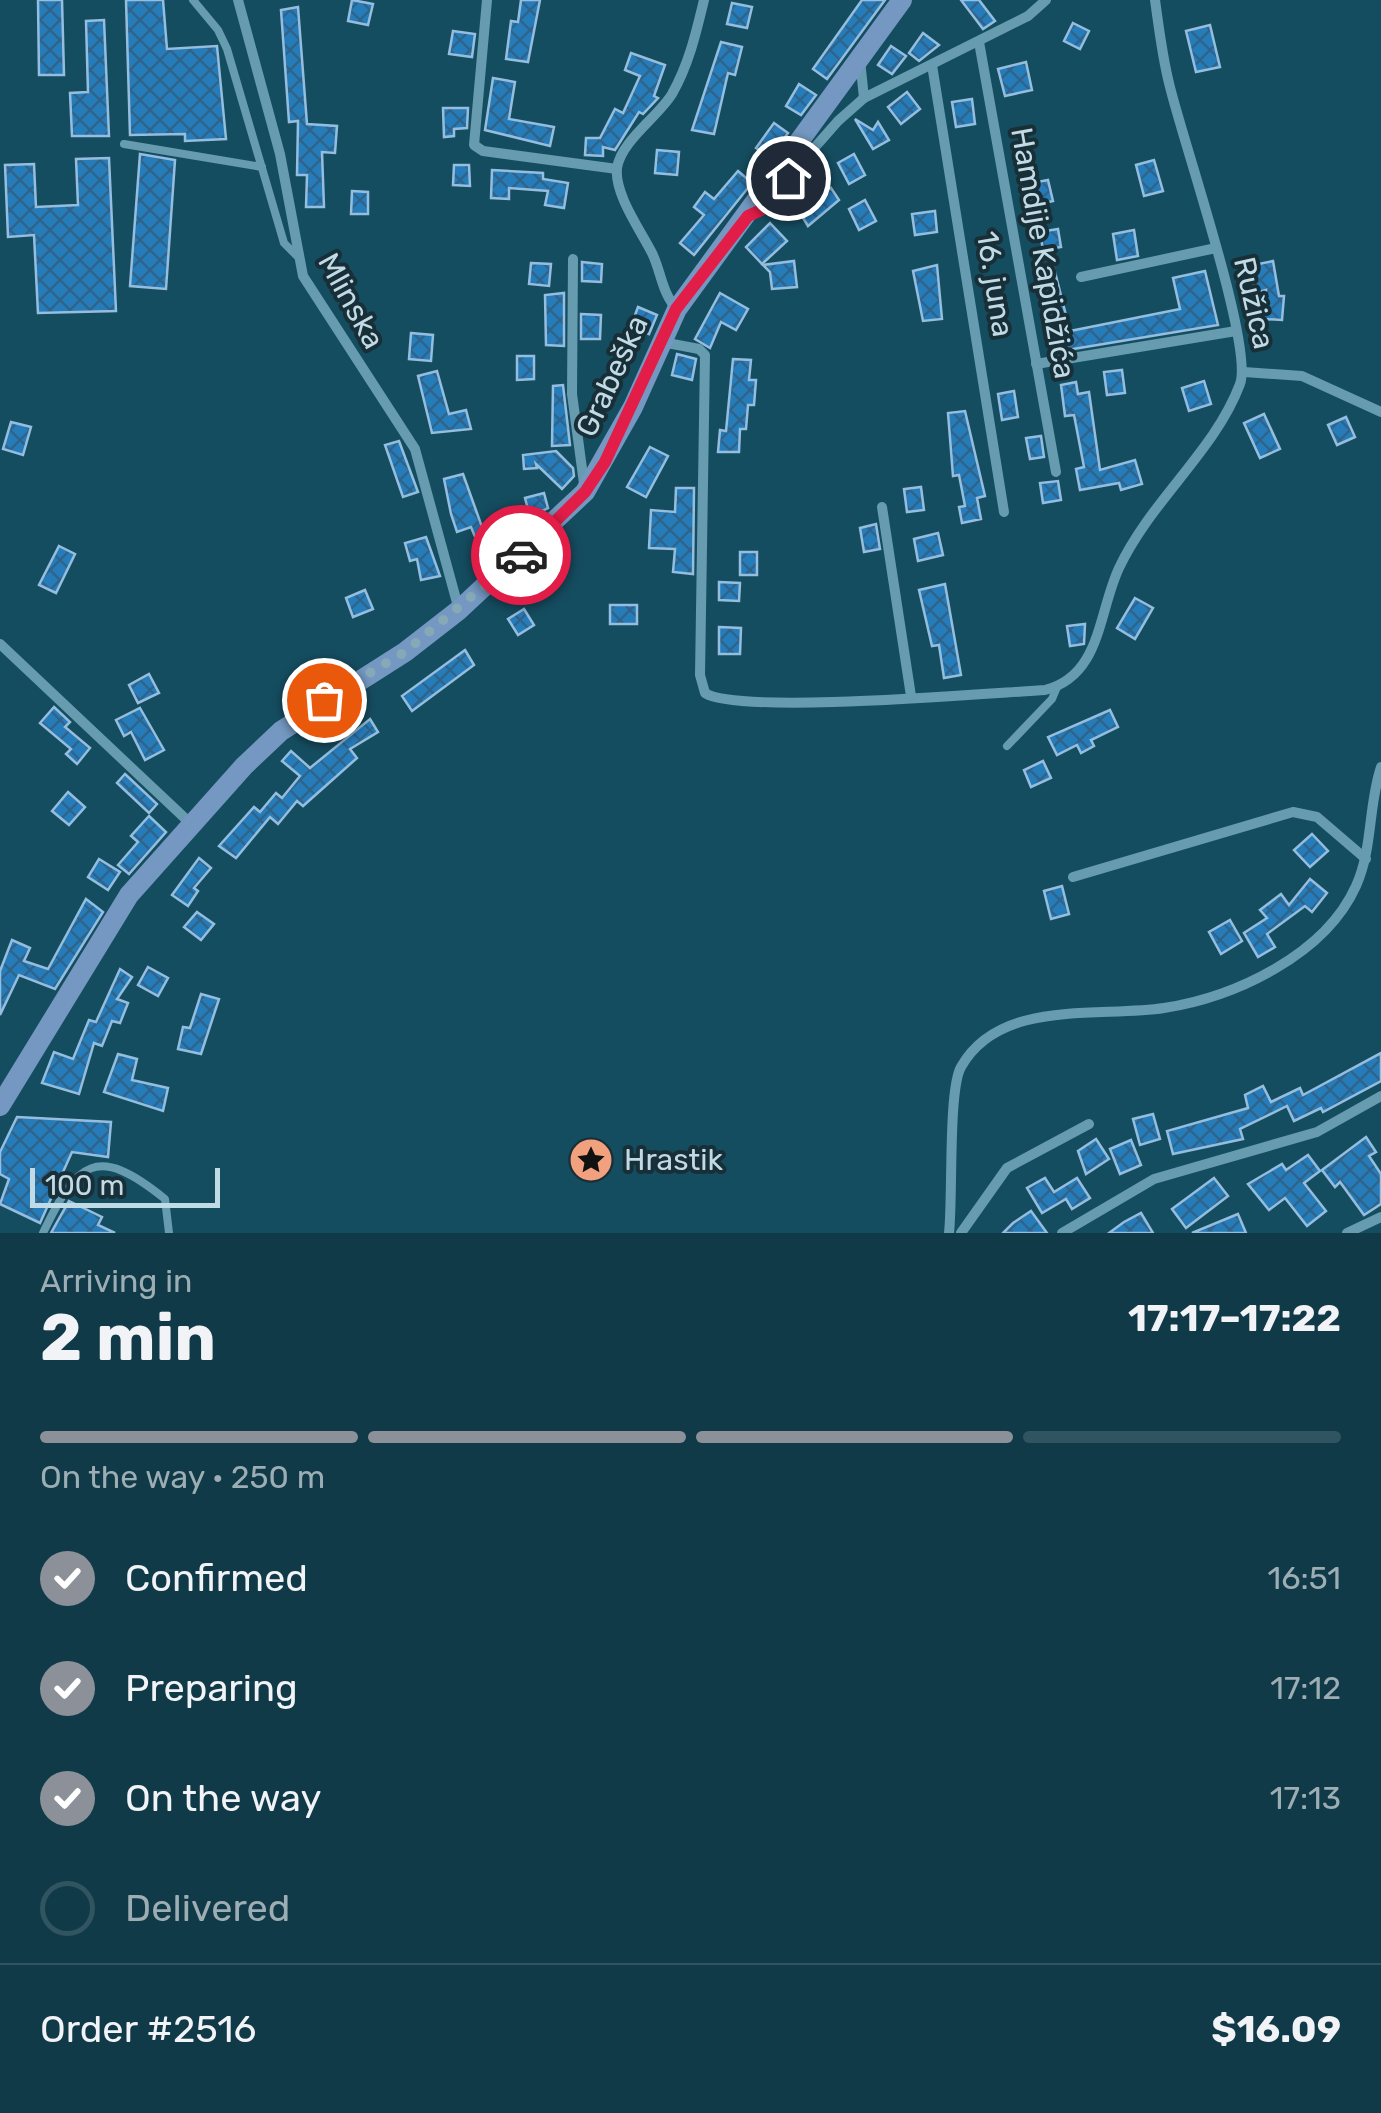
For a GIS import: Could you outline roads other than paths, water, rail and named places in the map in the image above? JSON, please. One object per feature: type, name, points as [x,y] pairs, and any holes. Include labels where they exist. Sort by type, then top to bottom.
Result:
[{"type":"street","name":"Mlinska","points":[[238,0],[280,154],[296,256],[311,294],[416,449],[459,610]]},
{"type":"street","points":[[487,0],[474,145],[483,150],[617,169]]},
{"type":"street","points":[[676,309],[629,208],[617,169],[622,156],[670,96],[689,62],[704,0]]},
{"type":"street","name":"Grabeška","points":[[0,1106],[130,895],[190,823],[281,731],[405,652],[459,610],[585,492],[605,462],[676,309],[748,216],[902,0]]},
{"type":"street","points":[[748,216],[761,210],[838,120],[864,98],[1028,16],[1046,0]]},
{"type":"street","name":"Ružica","points":[[1058,687],[1086,665],[1105,603],[1135,535],[1211,438],[1244,372],[1216,248],[1168,81],[1155,0]]},
{"type":"street","name":"Hamdije Kapidžića","points":[[979,42],[1056,472]]},
{"type":"street","points":[[860,60],[864,98]]},
{"type":"street","name":"16. juna","points":[[932,65],[1004,512]]},
{"type":"street","points":[[1081,277],[1216,248]]},
{"type":"street","points":[[572,260],[572,394],[585,492]]},
{"type":"street","points":[[1036,364],[1236,331]]},
{"type":"street","points":[[662,342],[700,349],[705,354],[700,675],[705,693],[712,698],[780,703],[1058,687]]},
{"type":"street","points":[[1244,372],[1302,376],[1381,412]]},
{"type":"street","points":[[882,507],[910,696]]},
{"type":"street","points":[[0,644],[190,823]]},
{"type":"street","points":[[949,1233],[956,1076],[974,1050],[997,1032],[1034,1018],[1166,1008],[1258,976],[1298,954],[1324,930],[1356,887],[1366,859],[1381,767]]},
{"type":"street","points":[[1073,878],[1293,812],[1317,817],[1366,859]]},
{"type":"street","points":[[1062,1233],[1154,1179],[1317,1132],[1381,1096]]},
{"type":"street","points":[[961,1233],[1007,1168],[1089,1124]]},
{"type":"street","points":[[1347,1233],[1381,1217]]},
{"type":"lane","points":[[193,0],[218,30],[227,49],[284,243],[296,256]]},
{"type":"lane","points":[[124,144],[262,167]]},
{"type":"lane","points":[[1008,746],[1052,699],[1058,687]]},
{"type":"lane","points":[[43,1233],[68,1182],[88,1167],[114,1168],[166,1199],[169,1233]]},
{"type":"place","name":"Hrastik","points":[[591,1160]]}]
